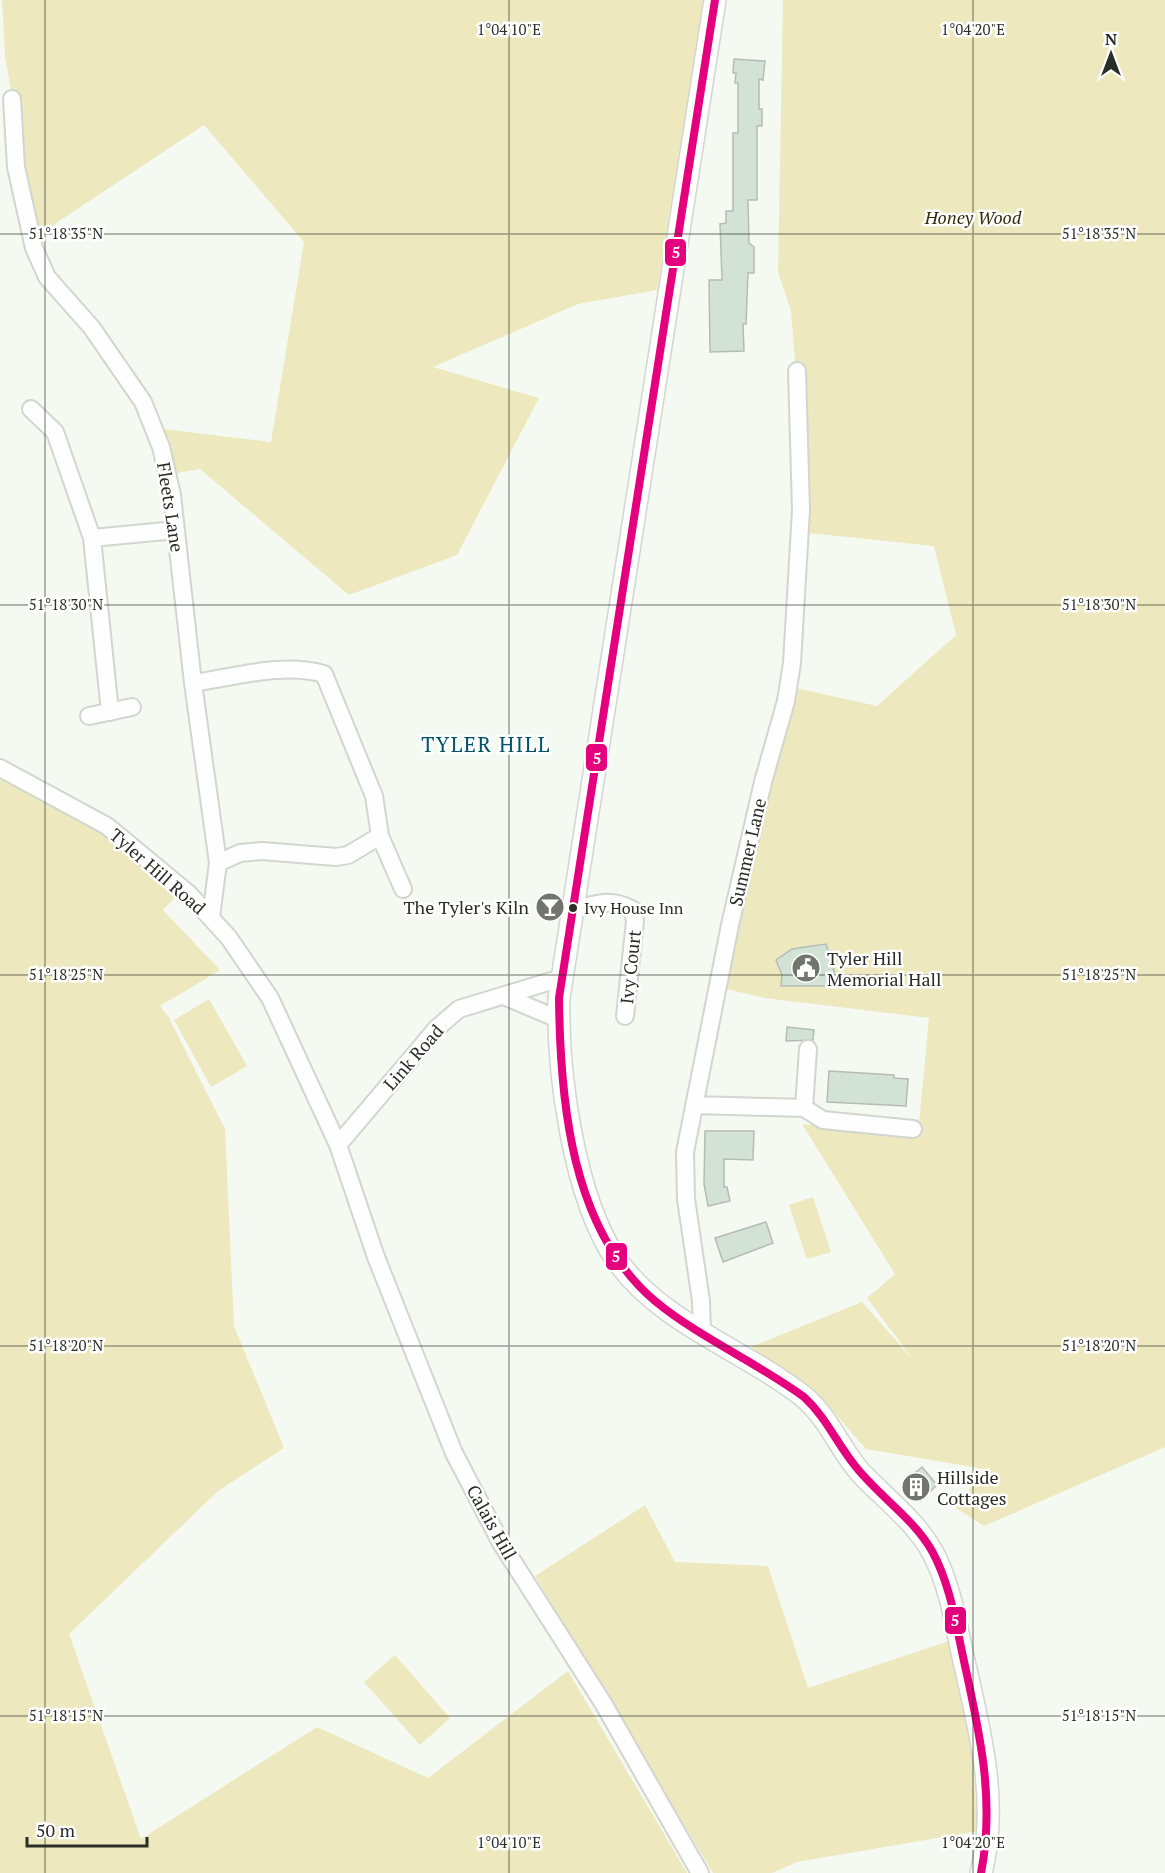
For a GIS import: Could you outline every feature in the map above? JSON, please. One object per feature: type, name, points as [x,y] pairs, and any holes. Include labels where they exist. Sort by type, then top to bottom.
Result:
[{"type":"street","points":[[716,0],[561,980],[558,1019],[562,1066],[574,1145],[586,1199],[597,1226],[618,1261],[642,1287],[673,1313],[782,1380],[807,1400],[860,1471],[918,1528],[934,1555],[947,1588],[983,1751],[988,1824],[981,1873]]},
{"type":"street","name":"Fleets Lane","points":[[12,99],[16,167],[34,248],[47,277],[92,328],[143,402],[161,447],[172,495],[193,683],[218,863],[211,917]]},
{"type":"street","name":"Summer Lane","points":[[702,1330],[701,1301],[686,1199],[685,1152],[730,925],[763,782],[786,701],[792,663],[801,510],[797,371]]},
{"type":"street","points":[[31,409],[55,432],[92,538],[110,712]]},
{"type":"street","points":[[92,538],[176,530]]},
{"type":"street","points":[[193,683],[289,669],[306,669],[324,674],[374,796],[381,836],[403,889]]},
{"type":"street","points":[[89,716],[132,707]]},
{"type":"street","name":"Tyler Hill Road","points":[[0,768],[107,826],[189,894],[211,917],[244,958],[270,998],[338,1145]]},
{"type":"street","points":[[218,863],[240,853],[262,851],[336,857],[348,855],[381,836]]},
{"type":"street","name":"Ivy Court","points":[[573,910],[605,901],[622,904],[633,910],[635,921],[625,1016]]},
{"type":"street","name":"Link Road","points":[[338,1145],[437,1028],[459,1009],[561,980]]},
{"type":"street","points":[[506,996],[558,1019]]},
{"type":"street","points":[[804,1108],[808,1049]]},
{"type":"street","points":[[694,1105],[804,1108],[823,1120],[913,1129]]},
{"type":"street","name":"Calais Hill","points":[[338,1145],[376,1257],[454,1454],[501,1543],[603,1703],[700,1873]]},
{"type":"green space","points":[[2,0],[704,0],[657,290],[578,304],[433,367],[539,398],[457,555],[349,595],[200,469],[177,473],[163,429],[271,442],[304,242],[204,125],[38,235],[5,57]]},
{"type":"green space","name":"Honey Wood","points":[[783,0],[1165,0],[1165,1447],[984,1526],[956,1508],[984,1469],[866,1449],[823,1400],[751,1347],[862,1302],[915,1362],[867,1298],[895,1274],[802,1124],[918,1134],[929,1018],[765,998],[718,987],[795,688],[877,706],[956,635],[934,546],[809,533],[791,311],[778,272]]},
{"type":"green space","points":[[0,775],[98,830],[175,897],[163,910],[220,970],[160,1006],[168,1016],[225,1129],[234,1326],[284,1448],[218,1491],[69,1634],[141,1839],[317,1727],[428,1778],[568,1671],[687,1873],[0,1873]]},
{"type":"green space","points":[[209,999],[247,1066],[211,1087],[174,1020]]},
{"type":"green space","points":[[813,1197],[831,1252],[807,1259],[789,1205]]},
{"type":"green space","points":[[645,1505],[675,1562],[768,1566],[808,1688],[949,1641],[972,1753],[978,1831],[797,1862],[772,1873],[713,1873],[535,1576]]},
{"type":"green space","points":[[395,1655],[450,1718],[420,1745],[364,1682]]},
{"type":"building","points":[[734,59],[765,61],[763,80],[759,79],[759,109],[762,109],[762,126],[757,126],[757,200],[748,200],[749,243],[754,247],[754,273],[748,273],[746,324],[743,324],[744,351],[710,352],[709,280],[722,280],[720,224],[726,223],[726,211],[733,211],[733,133],[738,133],[738,83],[735,83],[736,73],[733,73]]},
{"type":"building","name":"Tyler Hill Memorial Hall","points":[[826,944],[828,951],[831,951],[836,986],[781,986],[782,975],[776,960],[792,949]]},
{"type":"building","points":[[787,1027],[814,1030],[813,1040],[786,1041]]},
{"type":"building","points":[[829,1071],[894,1075],[894,1078],[908,1079],[906,1106],[827,1102]]},
{"type":"building","points":[[705,1131],[754,1131],[753,1160],[724,1159],[724,1187],[727,1187],[730,1201],[708,1206],[704,1184]]},
{"type":"building","points":[[766,1222],[773,1243],[723,1262],[715,1238]]},
{"type":"building","points":[[922,1467],[937,1485],[920,1501],[904,1482]]},
{"type":"transit line","name":"5","points":[[715,0],[559,998],[563,1079],[568,1120],[576,1162],[588,1201],[605,1238],[627,1272],[655,1301],[672,1314],[804,1397],[819,1413],[856,1467],[906,1518],[932,1551],[951,1600],[979,1734],[987,1817],[981,1873]]},
{"type":"place","name":"The Tyler's Kiln","points":[[550,907]]},
{"type":"place","name":"Ivy House Inn","points":[[573,908]]},
{"type":"place","name":"Tyler Hill Memorial Hall","points":[[806,968]]},
{"type":"place","name":"Hillside Cottages","points":[[916,1487]]},
{"type":"district","name":"TYLER HILL","points":[[486,744]]}]
